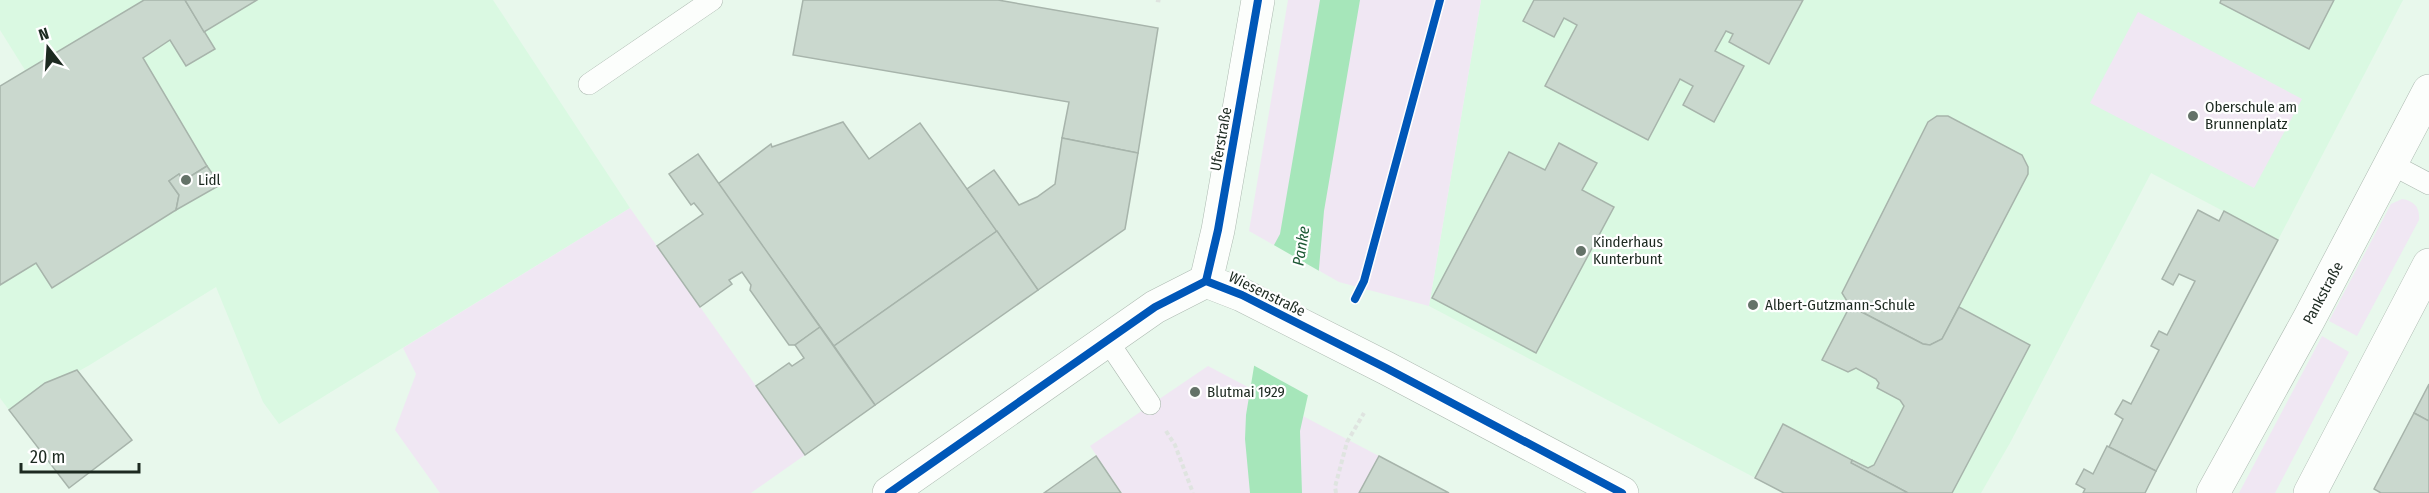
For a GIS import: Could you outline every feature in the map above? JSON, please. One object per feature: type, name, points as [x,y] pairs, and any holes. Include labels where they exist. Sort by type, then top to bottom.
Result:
[{"type":"street","name":"Uferstraße","points":[[1206,281],[1220,221],[1258,0]]},
{"type":"street","name":"Pankstraße","points":[[2213,493],[2429,91]]},
{"type":"street","points":[[2310,493],[2429,265]]},
{"type":"street","name":"Wiesenstraße","points":[[889,493],[1155,307],[1206,281],[1242,295],[1622,493]]},
{"type":"lane","points":[[589,84],[712,0]]},
{"type":"lane","points":[[2391,164],[2429,184]]},
{"type":"lane","points":[[1107,340],[1150,404]]},
{"type":"path","points":[[1156,0],[1163,1]]},
{"type":"path","points":[[1150,404],[1175,445],[1193,493]]},
{"type":"path","points":[[1336,493],[1335,488],[1347,442],[1364,413]]},
{"type":"shaded area","points":[[0,0],[493,0],[630,208],[279,424],[263,402],[216,287],[88,366],[9,410],[0,398],[0,86],[25,70],[0,30]]},
{"type":"shaded area","points":[[1288,0],[1481,0],[1429,306],[1339,282],[1249,231]]},
{"type":"shaded area","points":[[1481,0],[2403,0],[2278,240],[2151,173],[2010,443],[1981,493],[1784,493],[1429,306]]},
{"type":"shaded area","points":[[2138,12],[2302,99],[2254,188],[2090,103]]},
{"type":"shaded area","points":[[2402,199],[2415,205],[2419,220],[2357,336],[2329,321],[2391,204]]},
{"type":"shaded area","points":[[630,208],[805,455],[751,493],[440,493],[395,430],[416,374],[403,348]]},
{"type":"shaded area","points":[[2322,336],[2349,352],[2275,493],[2239,493]]},
{"type":"shaded area","points":[[1208,366],[1379,456],[1359,493],[1122,493],[1090,446]]},
{"type":"water","name":"Panke","points":[[1320,0],[1360,0],[1324,211],[1308,395],[1300,431],[1302,493],[1250,493],[1245,439],[1246,415],[1274,245],[1280,234]]},
{"type":"pier","points":[[1272,244],[1321,272],[1311,397],[1253,365]]},
{"type":"building","points":[[144,0],[185,0],[215,49],[186,66],[170,40],[143,58],[207,166],[183,181],[179,174],[169,181],[179,195],[176,210],[52,288],[36,263],[0,285],[0,86]]},
{"type":"building","points":[[185,0],[257,0],[204,32]]},
{"type":"building","points":[[803,0],[998,0],[1158,28],[1138,153],[1062,138],[1069,102],[793,55]]},
{"type":"building","points":[[1534,0],[1803,0],[1769,64],[1729,42],[1733,34],[1726,31],[1715,51],[1744,66],[1714,122],[1683,105],[1693,86],[1680,79],[1648,140],[1545,86],[1577,25],[1564,18],[1554,37],[1523,21]]},
{"type":"building","points":[[2221,0],[2334,0],[2309,49],[2220,3]]},
{"type":"building","points":[[1937,116],[1948,116],[2022,155],[2028,167],[2028,174],[1942,339],[1930,345],[1923,344],[1850,306],[1842,293],[1928,122]]},
{"type":"building","points":[[843,122],[869,159],[920,123],[997,231],[834,346],[718,184],[771,144],[772,147]]},
{"type":"building","points":[[1062,138],[1138,153],[1125,229],[1038,290],[967,189],[994,170],[1019,205],[1037,197],[1055,184]]},
{"type":"building","points":[[1559,143],[1597,163],[1582,190],[1614,207],[1536,353],[1432,298],[1509,152],[1545,170]]},
{"type":"building","points":[[698,154],[820,327],[795,345],[789,345],[750,290],[751,285],[742,272],[729,280],[732,284],[700,307],[657,246],[703,214],[694,203],[691,205],[669,174]]},
{"type":"building","points":[[207,166],[220,185],[176,210],[179,195],[169,181],[179,174],[183,181]]},
{"type":"building","points":[[2198,210],[2219,221],[2224,211],[2278,240],[2156,471],[2109,447],[2123,419],[2115,414],[2123,400],[2131,404],[2159,350],[2151,346],[2159,331],[2167,335],[2195,281],[2179,274],[2173,285],[2162,279]]},
{"type":"building","points":[[997,231],[1038,290],[875,405],[834,346]]},
{"type":"building","points":[[1850,306],[1923,344],[1930,345],[1942,339],[1959,307],[2030,345],[1952,493],[1908,493],[1851,463],[1852,460],[1868,468],[1874,465],[1904,406],[1900,400],[1877,388],[1879,383],[1876,379],[1856,368],[1848,372],[1822,360]]},
{"type":"building","points":[[820,327],[875,405],[805,455],[756,386],[789,363],[792,366],[804,358],[795,345]]},
{"type":"building","points":[[77,370],[132,440],[69,488],[9,410],[45,383]]},
{"type":"building","points":[[2429,384],[2429,421],[2414,413]]},
{"type":"building","points":[[2414,413],[2429,421],[2429,493],[2381,493],[2374,489]]},
{"type":"building","points":[[1783,424],[1852,460],[1851,463],[1908,493],[1784,493],[1755,478]]},
{"type":"building","points":[[2107,446],[2156,471],[2145,493],[2083,493],[2085,489],[2076,484],[2084,469],[2093,474]]},
{"type":"building","points":[[1096,456],[1121,493],[1044,493],[1051,488]]},
{"type":"building","points":[[1379,456],[1449,493],[1359,493]]},
{"type":"cycle path","points":[[1206,281],[1218,230],[1258,0]]},
{"type":"cycle path","points":[[1355,299],[1364,281],[1440,0]]},
{"type":"cycle path","points":[[889,493],[1155,307],[1206,281],[1242,295],[1386,368],[1622,493]]},
{"type":"place","name":"Oberschule am Brunnenplatz","points":[[2193,116]]},
{"type":"place","name":"Lidl","points":[[186,180]]},
{"type":"place","name":"Kinderhaus Kunterbunt","points":[[1581,251]]},
{"type":"place","name":"Albert-Gutzmann-Schule","points":[[1753,305]]},
{"type":"place","name":"Blutmai 1929","points":[[1195,392]]}]
